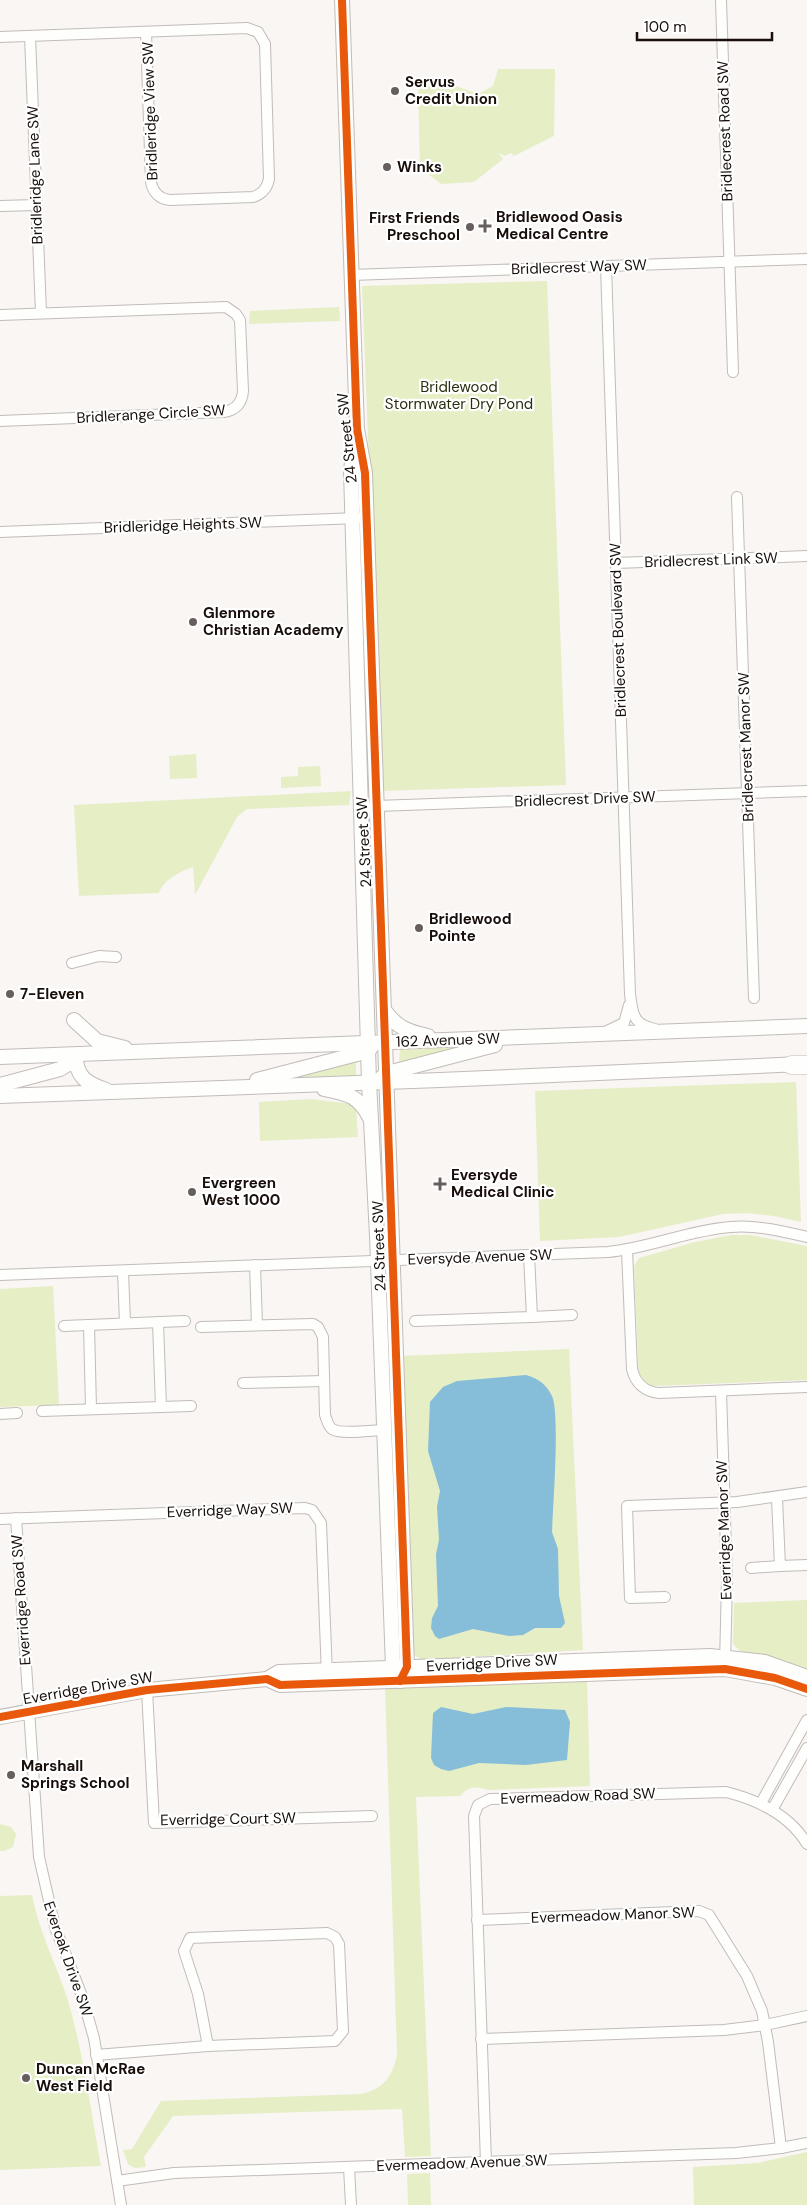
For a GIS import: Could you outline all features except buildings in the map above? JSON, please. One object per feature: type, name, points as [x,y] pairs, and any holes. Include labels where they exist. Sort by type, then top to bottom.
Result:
[{"type":"street","name":"24 Street SW","points":[[342,0],[357,428],[351,470],[359,518],[378,1082],[393,1260],[407,1667],[400,1681]]},
{"type":"street","name":"Bridlecrest Road SW","points":[[721,0],[733,372]]},
{"type":"street","name":"Bridleridge View SW","points":[[0,37],[247,28],[254,30],[261,35],[265,44],[269,179],[267,187],[262,193],[252,197],[170,200],[160,197],[155,192],[151,182],[146,32]]},
{"type":"street","name":"Bridleridge Lane SW","points":[[30,36],[41,313]]},
{"type":"street","points":[[0,206],[36,205]]},
{"type":"street","name":"Bridlecrest Way SW","points":[[352,275],[807,259]]},
{"type":"street","name":"Bridlecrest Boulevard SW","points":[[606,266],[630,994]]},
{"type":"street","name":"Bridlerange Circle SW","points":[[0,315],[226,306],[236,314],[241,325],[243,397],[238,406],[224,412],[0,421]]},
{"type":"street","name":"Bridlecrest Manor SW","points":[[737,497],[754,998]]},
{"type":"street","name":"Bridleridge Heights SW","points":[[0,532],[359,518]]},
{"type":"street","name":"Bridlecrest Link SW","points":[[616,563],[807,556]]},
{"type":"street","name":"Bridlecrest Drive SW","points":[[369,807],[807,791]]},
{"type":"street","name":"24 Street SW","points":[[369,807],[385,1011],[376,1042],[378,1082],[370,1118],[378,1261],[392,1667],[400,1681]]},
{"type":"street","points":[[72,963],[99,956],[116,957]]},
{"type":"street","points":[[630,994],[634,1016],[638,1023],[645,1027],[664,1031]]},
{"type":"street","points":[[599,1033],[612,1030],[624,1023],[630,994]]},
{"type":"street","points":[[385,1011],[393,1022],[406,1031],[449,1040]]},
{"type":"street","points":[[74,1020],[97,1041],[145,1052]]},
{"type":"street","name":"162 Avenue SW","points":[[0,1057],[807,1026]]},
{"type":"street","points":[[378,1082],[528,1037]]},
{"type":"street","points":[[227,1087],[376,1042]]},
{"type":"street","points":[[75,1054],[76,1067],[84,1080],[109,1091]]},
{"type":"street","points":[[0,1085],[60,1069],[70,1063],[75,1054]]},
{"type":"street","points":[[0,1096],[802,1065]]},
{"type":"street","points":[[301,1084],[351,1096],[362,1104],[370,1118]]},
{"type":"street","name":"Eversyde Avenue SW","points":[[0,1275],[627,1250],[731,1227],[761,1228],[807,1237]]},
{"type":"street","points":[[627,1250],[632,1369],[637,1382],[652,1392],[807,1387]]},
{"type":"street","points":[[530,1255],[532,1317]]},
{"type":"street","points":[[255,1266],[257,1325]]},
{"type":"street","points":[[123,1270],[125,1323]]},
{"type":"street","points":[[416,1321],[572,1316]]},
{"type":"street","points":[[64,1326],[185,1321]]},
{"type":"street","points":[[158,1322],[160,1407]]},
{"type":"street","points":[[201,1327],[304,1323],[318,1328],[323,1337],[325,1415],[331,1428],[343,1432],[384,1430]]},
{"type":"street","points":[[88,1325],[91,1409]]},
{"type":"street","points":[[243,1383],[324,1381]]},
{"type":"street","name":"Everridge Manor SW","points":[[721,1390],[726,1581],[725,1663]]},
{"type":"street","points":[[42,1411],[191,1406]]},
{"type":"street","points":[[0,1414],[16,1414]]},
{"type":"street","points":[[665,1597],[630,1598],[627,1506],[723,1503],[777,1498],[793,1493],[807,1492]]},
{"type":"street","points":[[777,1498],[780,1566]]},
{"type":"street","name":"Everridge Way SW","points":[[0,1519],[305,1508],[312,1510],[321,1523],[327,1677]]},
{"type":"street","name":"Everridge Road SW","points":[[16,1518],[28,1712]]},
{"type":"street","points":[[750,1568],[807,1565]]},
{"type":"street","name":"Everridge Drive SW","points":[[327,1677],[392,1667],[585,1667],[765,1662],[807,1677]]},
{"type":"street","name":"Everridge Drive SW","points":[[725,1663],[807,1689]]},
{"type":"street","name":"Everridge Drive SW","points":[[0,1717],[147,1690],[267,1679],[279,1672],[400,1681],[585,1667]]},
{"type":"street","name":"Everridge Court SW","points":[[147,1690],[154,1823],[372,1816]]},
{"type":"street","name":"Everoak Drive SW","points":[[28,1712],[36,1835],[45,1888],[55,1927],[89,2019],[121,2205]]},
{"type":"street","points":[[761,1803],[807,1720]]},
{"type":"street","points":[[772,1810],[807,1748]]},
{"type":"street","name":"Evermeadow Road SW","points":[[486,2162],[474,1814],[478,1805],[485,1800],[717,1791],[744,1796],[761,1803],[792,1825],[807,1844]]},
{"type":"street","name":"Evermeadow Manor SW","points":[[477,1920],[703,1912],[713,1920],[747,1976],[765,2025],[781,2148]]},
{"type":"street","points":[[96,2054],[208,2046],[335,2041],[343,2031],[339,1944],[335,1937],[327,1933],[190,1938],[184,1951],[198,1994],[208,2046]]},
{"type":"street","points":[[481,2039],[724,2030],[765,2025],[807,2016]]},
{"type":"street","name":"Evermeadow Avenue SW","points":[[117,2181],[174,2173],[736,2153],[781,2148],[807,2142]]},
{"type":"street","points":[[349,2167],[351,2205]]},
{"type":"green space","points":[[498,69],[555,69],[554,136],[514,156],[511,153],[505,156],[498,153],[503,159],[474,182],[441,184],[420,168],[418,83],[445,82],[478,94],[493,86]]},
{"type":"green space","name":"Bridlewood Stormwater Dry Pond","points":[[547,281],[566,785],[382,791],[362,286]]},
{"type":"green space","points":[[339,307],[340,321],[249,324],[250,311]]},
{"type":"green space","points":[[196,754],[197,778],[170,779],[169,756]]},
{"type":"green space","points":[[320,766],[321,786],[281,788],[281,777],[298,776],[298,767]]},
{"type":"green space","points":[[351,791],[349,805],[247,809],[237,817],[195,895],[193,867],[168,880],[159,893],[79,896],[74,805]]},
{"type":"green space","points":[[462,1047],[399,1064],[400,1049]]},
{"type":"green space","points":[[356,1061],[356,1077],[298,1078],[298,1075]]},
{"type":"green space","points":[[796,1082],[801,1222],[747,1213],[723,1214],[619,1237],[540,1241],[535,1091]]},
{"type":"green space","points":[[311,1099],[352,1104],[356,1107],[358,1137],[260,1141],[259,1102]]},
{"type":"green space","points":[[731,1235],[750,1235],[807,1246],[807,1380],[652,1386],[639,1379],[634,1266],[639,1258],[695,1242]]},
{"type":"green space","points":[[53,1286],[59,1405],[0,1407],[0,1289]]},
{"type":"green space","points":[[569,1349],[583,1650],[421,1660],[412,1653],[400,1356]]},
{"type":"green space","points":[[807,1600],[807,1670],[777,1659],[740,1651],[733,1644],[734,1603]]},
{"type":"green space","points":[[587,1680],[590,1786],[488,1790],[476,1788],[466,1790],[460,1796],[416,1797],[431,2156],[405,2157],[402,2109],[173,2116],[144,2157],[146,2167],[135,2168],[128,2164],[123,2150],[132,2149],[161,2101],[361,2094],[376,2089],[390,2075],[397,2054],[385,1687]]},
{"type":"green space","points":[[0,1824],[11,1827],[16,1834],[13,1847],[4,1851],[0,1851]]},
{"type":"green space","points":[[32,1895],[39,1923],[69,2004],[83,2064],[101,2166],[0,2170],[0,1896]]},
{"type":"green space","points":[[807,2152],[807,2205],[694,2205],[693,2167],[758,2163]]},
{"type":"green space","points":[[430,2173],[431,2205],[408,2205],[407,2174]]},
{"type":"water","points":[[526,1375],[535,1378],[545,1385],[552,1396],[554,1406],[556,1440],[552,1532],[558,1549],[559,1596],[565,1623],[561,1628],[535,1628],[523,1635],[509,1636],[473,1629],[439,1639],[431,1628],[432,1618],[438,1606],[436,1554],[439,1540],[437,1507],[440,1491],[428,1451],[430,1402],[443,1387],[457,1381]]},
{"type":"water","points":[[441,1707],[473,1714],[506,1707],[565,1710],[570,1722],[567,1760],[526,1765],[479,1763],[449,1771],[441,1769],[434,1765],[431,1758],[433,1713]]},
{"type":"cycle path","points":[[342,0],[357,429],[365,473],[407,1667],[400,1681]]},
{"type":"cycle path","points":[[0,1717],[147,1690],[267,1679],[280,1685],[725,1669],[775,1678],[807,1689]]},
{"type":"place","name":"Servus Credit Union","points":[[395,91]]},
{"type":"place","name":"Winks","points":[[387,167]]},
{"type":"place","name":"Bridlewood Oasis Medical Centre","points":[[485,226]]},
{"type":"place","name":"First Friends Preschool","points":[[470,227]]},
{"type":"place","name":"Glenmore Christian Academy","points":[[193,622]]},
{"type":"place","name":"Bridlewood Pointe","points":[[419,928]]},
{"type":"place","name":"7-Eleven","points":[[10,994]]},
{"type":"place","name":"Eversyde Medical Clinic","points":[[440,1184]]},
{"type":"place","name":"Evergreen West 1000","points":[[192,1192]]},
{"type":"place","name":"Marshall Springs School","points":[[11,1775]]},
{"type":"place","name":"Duncan McRae West Field","points":[[26,2078]]}]
